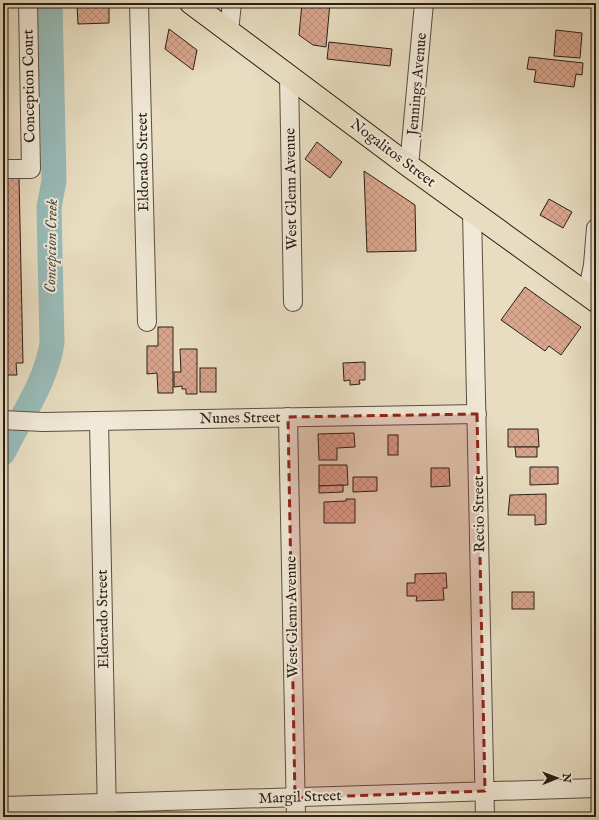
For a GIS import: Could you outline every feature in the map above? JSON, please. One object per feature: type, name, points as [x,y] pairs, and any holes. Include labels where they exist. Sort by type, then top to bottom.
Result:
[{"type":"main road","name":"Nogalitos Street","points":[[191,3],[409,166],[591,298]]},
{"type":"street","name":"Conception Court","points":[[3,169],[31,169],[28,3]]},
{"type":"street","name":"Eldorado Street","points":[[139,3],[147,322]]},
{"type":"street","points":[[229,31],[232,3]]},
{"type":"street","name":"Jennings Avenue","points":[[409,166],[424,3]]},
{"type":"street","name":"West Glenn Avenue","points":[[289,75],[293,302]]},
{"type":"street","name":"Recio Street","points":[[472,212],[486,817]]},
{"type":"street","points":[[591,298],[596,228]]},
{"type":"street","name":"Nunes Street","points":[[3,420],[43,422],[477,414]]},
{"type":"street","name":"West Glenn Avenue","points":[[288,417],[296,817]]},
{"type":"street","name":"Eldorado Street","points":[[99,421],[107,810]]},
{"type":"street","name":"Margil Street","points":[[3,806],[107,810],[295,798],[596,788]]},
{"type":"highlighted area","points":[[477,414],[485,791],[295,798],[288,417]]},
{"type":"building","points":[[302,3],[330,3],[326,47],[313,45],[299,35]]},
{"type":"building","points":[[109,4],[109,23],[78,24],[77,5]]},
{"type":"building","points":[[169,29],[197,50],[193,70],[165,49]]},
{"type":"building","points":[[556,30],[582,33],[580,58],[554,56]]},
{"type":"building","points":[[329,42],[392,49],[390,66],[327,59]]},
{"type":"building","points":[[529,57],[583,63],[582,75],[576,74],[574,87],[534,82],[536,70],[527,69]]},
{"type":"building","points":[[317,142],[342,162],[330,178],[305,159]]},
{"type":"building","points":[[364,171],[415,205],[416,251],[367,252]]},
{"type":"building","points":[[3,178],[19,178],[23,363],[16,363],[17,375],[3,375]]},
{"type":"building","points":[[549,199],[572,212],[563,228],[540,215]]},
{"type":"building","points":[[525,287],[581,327],[561,355],[549,346],[545,351],[501,320]]},
{"type":"building","points":[[158,327],[173,327],[173,393],[158,393],[157,373],[147,374],[147,346],[158,346]]},
{"type":"building","points":[[180,349],[197,349],[197,394],[186,394],[186,389],[182,389],[182,386],[174,387],[174,372],[181,372]]},
{"type":"building","points":[[365,362],[365,380],[359,380],[360,384],[350,385],[350,380],[344,381],[343,363]]},
{"type":"building","points":[[200,368],[216,368],[216,392],[200,392]]},
{"type":"building","points":[[508,429],[538,429],[539,447],[508,447]]},
{"type":"building","points":[[354,433],[355,447],[337,448],[337,460],[319,460],[318,434]]},
{"type":"building","points":[[388,435],[398,435],[398,455],[388,455]]},
{"type":"building","points":[[515,447],[537,447],[537,457],[516,457]]},
{"type":"building","points":[[319,465],[347,465],[348,485],[319,486]]},
{"type":"building","points":[[530,467],[558,467],[558,484],[530,485]]},
{"type":"building","points":[[431,468],[449,468],[450,486],[431,487]]},
{"type":"building","points":[[353,477],[377,477],[377,491],[353,492]]},
{"type":"building","points":[[343,485],[343,492],[319,493],[319,486]]},
{"type":"building","points":[[546,494],[546,524],[535,525],[535,515],[508,515],[510,495]]},
{"type":"building","points":[[346,499],[355,499],[355,523],[324,523],[324,502],[346,501]]},
{"type":"building","points":[[446,573],[447,588],[443,588],[444,600],[416,601],[417,596],[407,596],[407,583],[415,583],[415,574]]},
{"type":"building","points":[[512,592],[534,592],[534,609],[512,609]]},
{"type":"waterway","name":"Concepcion Creek","points":[[3,453],[32,400],[49,358],[52,343],[49,207],[54,181],[50,3]]}]
